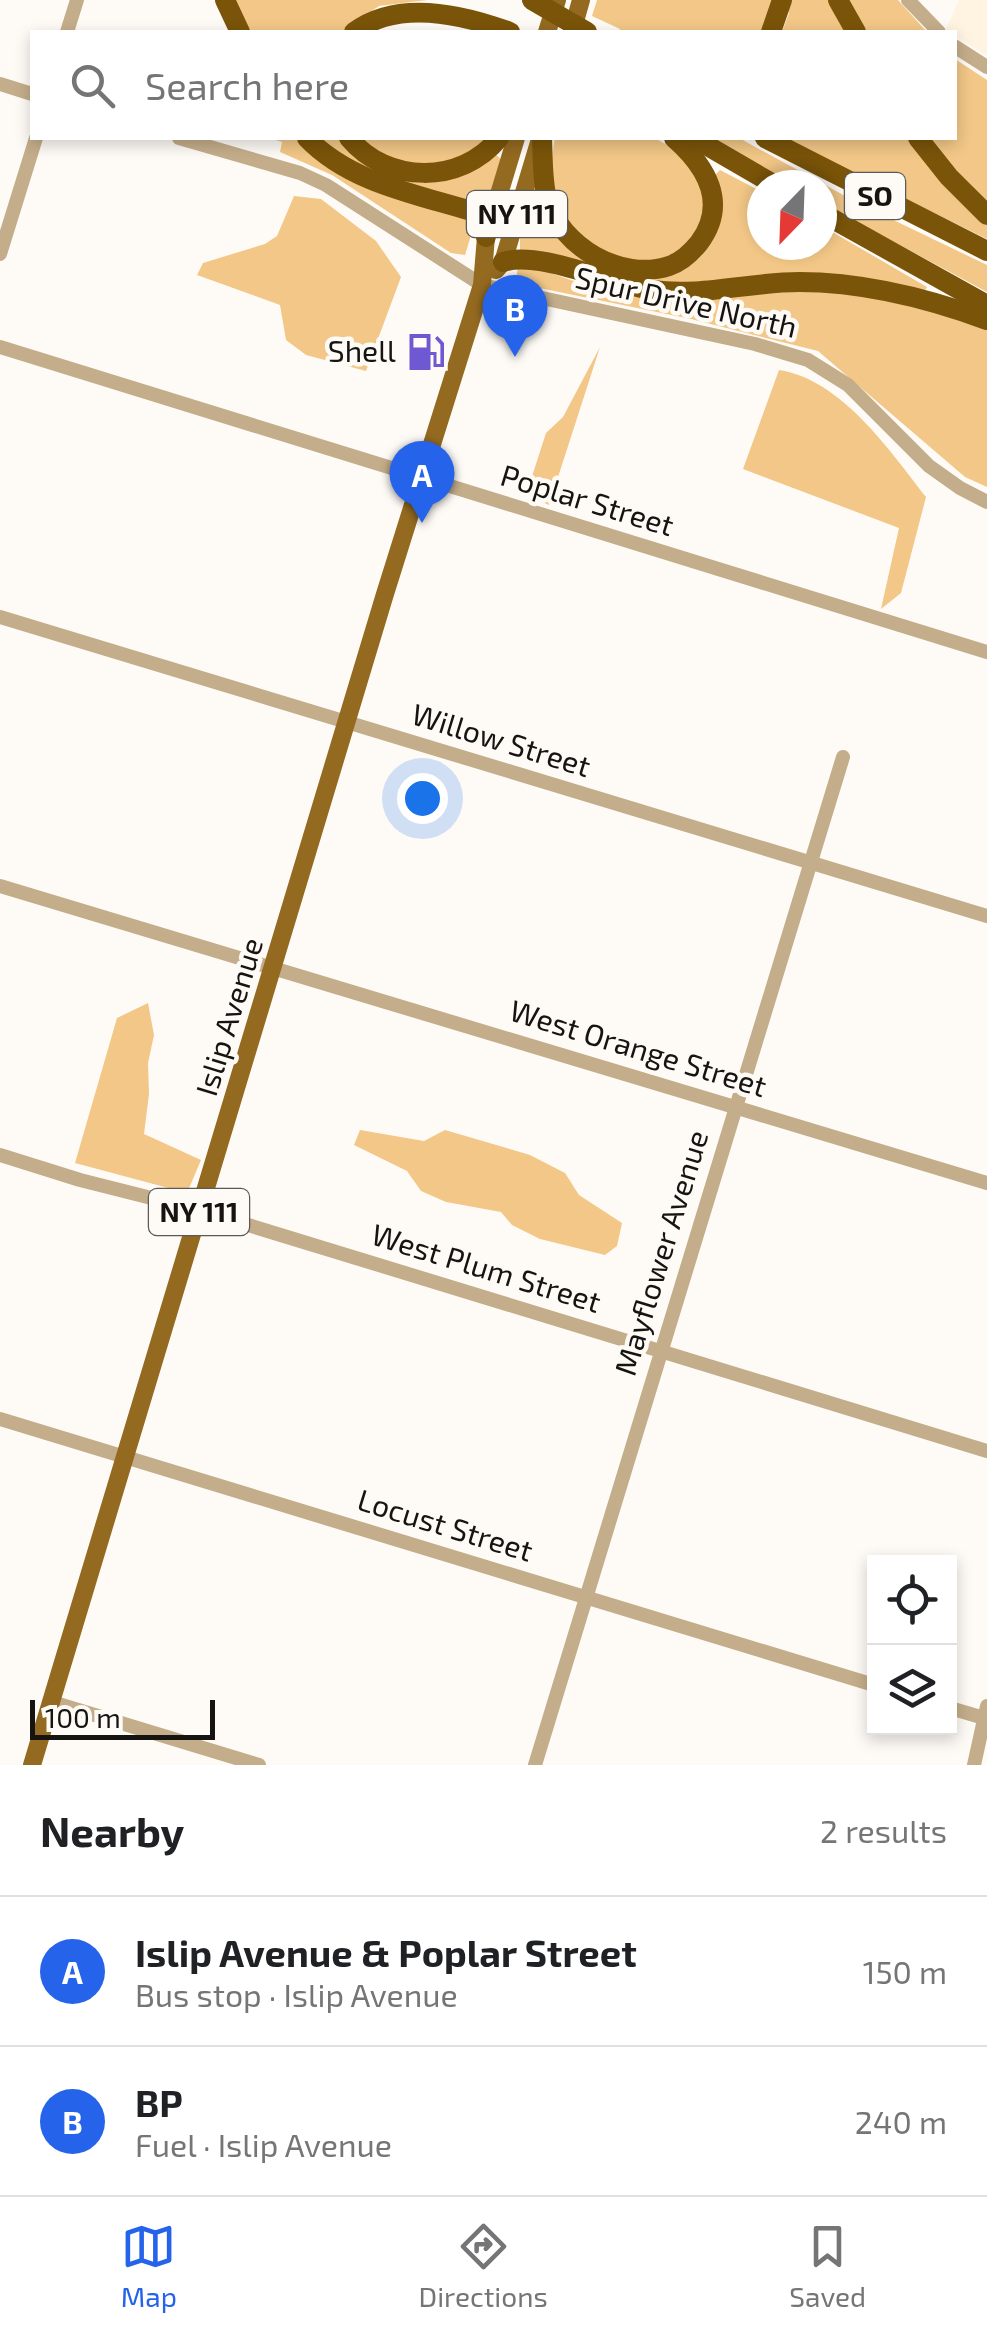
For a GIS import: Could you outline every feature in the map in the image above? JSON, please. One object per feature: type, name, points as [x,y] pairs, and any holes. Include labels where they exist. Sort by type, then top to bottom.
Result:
[{"type":"highway","points":[[225,0],[239,30]]},
{"type":"highway","points":[[463,0],[515,30]]},
{"type":"highway","points":[[532,0],[584,30]]},
{"type":"highway","points":[[772,30],[782,0]]},
{"type":"highway","points":[[838,0],[855,30]]},
{"type":"highway","points":[[356,30],[383,10],[408,2],[436,4],[505,30]]},
{"type":"highway","points":[[310,140],[346,168],[386,186],[472,210],[482,221],[486,237]]},
{"type":"highway","points":[[351,140],[382,166],[420,173],[456,169],[478,158],[498,140]]},
{"type":"highway","points":[[541,140],[548,201],[558,223],[576,244],[600,260],[650,270],[672,265],[691,253],[713,214],[707,174],[676,140]]},
{"type":"highway","points":[[697,140],[748,170]]},
{"type":"highway","name":"SO","points":[[770,140],[987,251]]},
{"type":"highway","points":[[920,140],[987,216]]},
{"type":"highway","name":"SO","points":[[837,221],[987,305]]},
{"type":"highway","points":[[502,262],[516,257],[532,258],[614,283],[657,291],[797,282],[852,284],[905,294],[987,320]]},
{"type":"main road","points":[[549,30],[557,0]]},
{"type":"main road","points":[[573,30],[582,0]]},
{"type":"main road","name":"Islip Avenue","points":[[32,1765],[482,285],[486,237],[515,140]]},
{"type":"main road","name":"Islip Avenue","points":[[482,285],[502,262],[540,140]]},
{"type":"street","points":[[69,30],[77,0]]},
{"type":"street","points":[[908,0],[937,30]]},
{"type":"street","points":[[957,48],[987,67]]},
{"type":"street","points":[[0,84],[30,93]]},
{"type":"street","points":[[0,254],[35,140]]},
{"type":"street","name":"Spur Drive North","points":[[186,140],[300,173],[326,185],[482,285],[755,344],[808,360],[848,385],[929,466],[987,502]]},
{"type":"street","name":"Poplar Street","points":[[0,348],[987,652]]},
{"type":"street","name":"Willow Street","points":[[0,618],[987,916]]},
{"type":"street","name":"Mayflower Avenue","points":[[535,1765],[843,757]]},
{"type":"street","name":"West Orange Street","points":[[0,886],[987,1183]]},
{"type":"street","name":"West Plum Street","points":[[0,1155],[200,1210],[987,1451]]},
{"type":"street","name":"Locust Street","points":[[0,1420],[867,1683]]},
{"type":"street","points":[[52,1702],[258,1765]]},
{"type":"street","points":[[957,1709],[986,1712],[974,1765]]},
{"type":"shaded area","points":[[232,0],[427,0],[379,6],[350,30],[246,30]]},
{"type":"shaded area","points":[[597,0],[778,0],[769,30],[620,30],[592,16]]},
{"type":"shaded area","points":[[788,0],[831,0],[849,30],[783,30],[789,13]]},
{"type":"shaded area","points":[[845,0],[898,0],[925,30],[862,30]]},
{"type":"shaded area","points":[[959,0],[987,0],[987,56],[957,36],[957,30],[946,29]]},
{"type":"shaded area","points":[[957,60],[987,80],[987,206],[928,140],[957,140]]},
{"type":"shaded area","points":[[276,140],[303,140],[475,222],[465,255],[451,253],[332,175],[280,152],[282,142]]},
{"type":"shaded area","points":[[320,140],[345,140],[388,176],[494,153],[503,161],[486,209],[481,212],[351,164]]},
{"type":"shaded area","points":[[362,140],[490,142],[438,166],[403,167]]},
{"type":"shaded area","points":[[555,140],[658,140],[681,153],[701,174],[707,223],[668,262],[636,266],[604,256],[576,235],[557,208],[552,154]]},
{"type":"shaded area","points":[[712,140],[743,140],[798,170],[765,170]]},
{"type":"shaded area","points":[[787,140],[913,140],[987,224],[987,239]]},
{"type":"shaded area","points":[[539,154],[539,180],[546,214],[571,249],[599,268],[630,277],[661,276],[688,267],[708,246],[719,216],[715,175],[720,170],[747,184],[747,260],[837,260],[837,235],[927,287],[923,294],[851,281],[647,285],[599,276],[520,251],[520,237],[516,236]]},
{"type":"shaded area","points":[[837,192],[987,265],[987,292],[837,211]]},
{"type":"shaded area","points":[[294,196],[321,199],[376,241],[401,277],[366,371],[306,355],[286,340],[280,305],[197,275],[203,263],[265,244],[277,236]]},
{"type":"shaded area","points":[[519,263],[609,291],[650,298],[864,292],[918,304],[987,328],[987,487],[965,477],[818,351],[691,319],[515,283]]},
{"type":"shaded area","points":[[600,347],[549,505],[526,495],[546,433],[563,417]]},
{"type":"shaded area","points":[[779,370],[802,376],[844,402],[880,439],[926,497],[901,593],[881,609],[899,528],[743,469]]},
{"type":"shaded area","points":[[148,1003],[154,1035],[148,1063],[144,1134],[201,1160],[187,1193],[75,1163],[117,1018]]},
{"type":"shaded area","points":[[360,1130],[424,1141],[445,1130],[530,1155],[565,1173],[579,1195],[622,1223],[617,1246],[605,1255],[540,1239],[512,1225],[501,1212],[446,1202],[421,1191],[407,1171],[354,1145]]},
{"type":"place","name":"Shell","points":[[426,352]]},
{"type":"place","name":"BP","points":[[515,357]]},
{"type":"place","name":"Islip Avenue & Poplar Street","points":[[422,523]]}]
